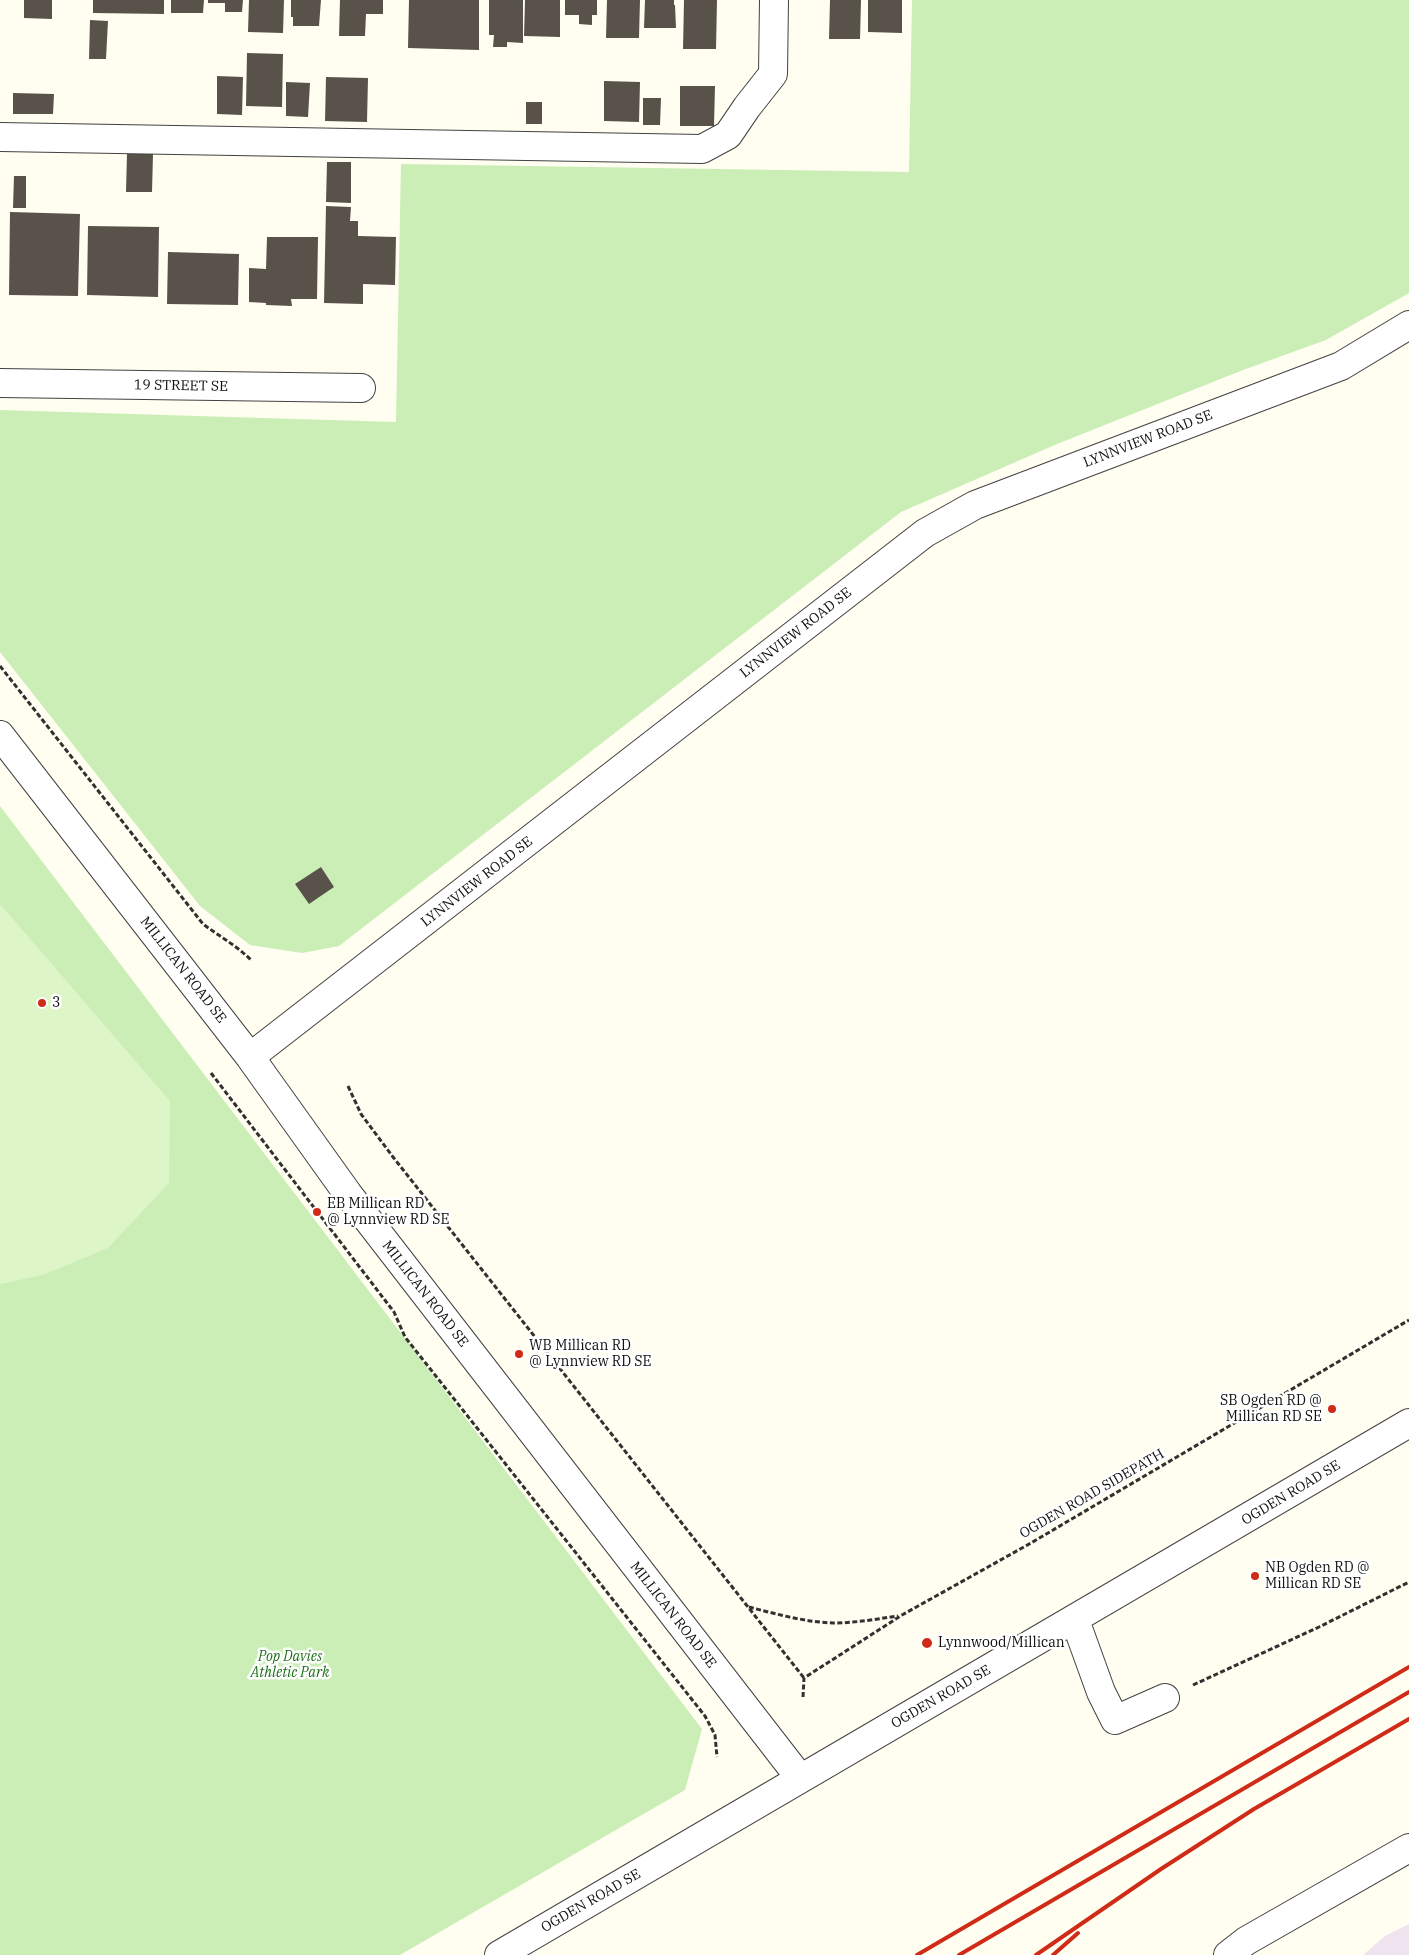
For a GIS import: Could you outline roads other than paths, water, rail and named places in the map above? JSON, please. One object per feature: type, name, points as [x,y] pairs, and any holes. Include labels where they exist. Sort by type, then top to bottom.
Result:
[{"type":"street","points":[[0,137],[702,149],[728,135],[773,74],[774,0]]},
{"type":"street","name":"LYNNVIEW ROAD SE","points":[[250,1057],[925,533],[975,505],[1341,366],[1409,325]]},
{"type":"street","name":"19 STREET SE","points":[[0,383],[361,388]]},
{"type":"street","name":"MILLICAN ROAD SE","points":[[0,735],[250,1057],[354,1202],[800,1778]]},
{"type":"street","name":"OGDEN ROAD SE","points":[[499,1955],[800,1778],[1075,1620],[1409,1423]]},
{"type":"street","points":[[1075,1620],[1101,1692],[1115,1720],[1165,1698]]},
{"type":"street","points":[[1228,1955],[1246,1941],[1409,1848]]},
{"type":"railway","points":[[917,1955],[1409,1667]]},
{"type":"railway","points":[[959,1955],[1409,1692]]},
{"type":"railway","points":[[1036,1955],[1161,1869],[1254,1809],[1409,1719]]},
{"type":"railway","points":[[1053,1955],[1078,1933]]},
{"type":"place","name":"3","points":[[42,1003]]},
{"type":"place","name":"EB Millican RD @ Lynnview RD SE","points":[[317,1212]]},
{"type":"place","name":"WB Millican RD @ Lynnview RD SE","points":[[519,1354]]},
{"type":"place","name":"SB Ogden RD @ Millican RD SE","points":[[1332,1409]]},
{"type":"place","name":"NB Ogden RD @ Millican RD SE","points":[[1255,1576]]},
{"type":"place","name":"Lynnwood/Millican","points":[[927,1643]]},
{"type":"park label","name":"Pop Davies Athletic Park","points":[[290,1665]]}]
